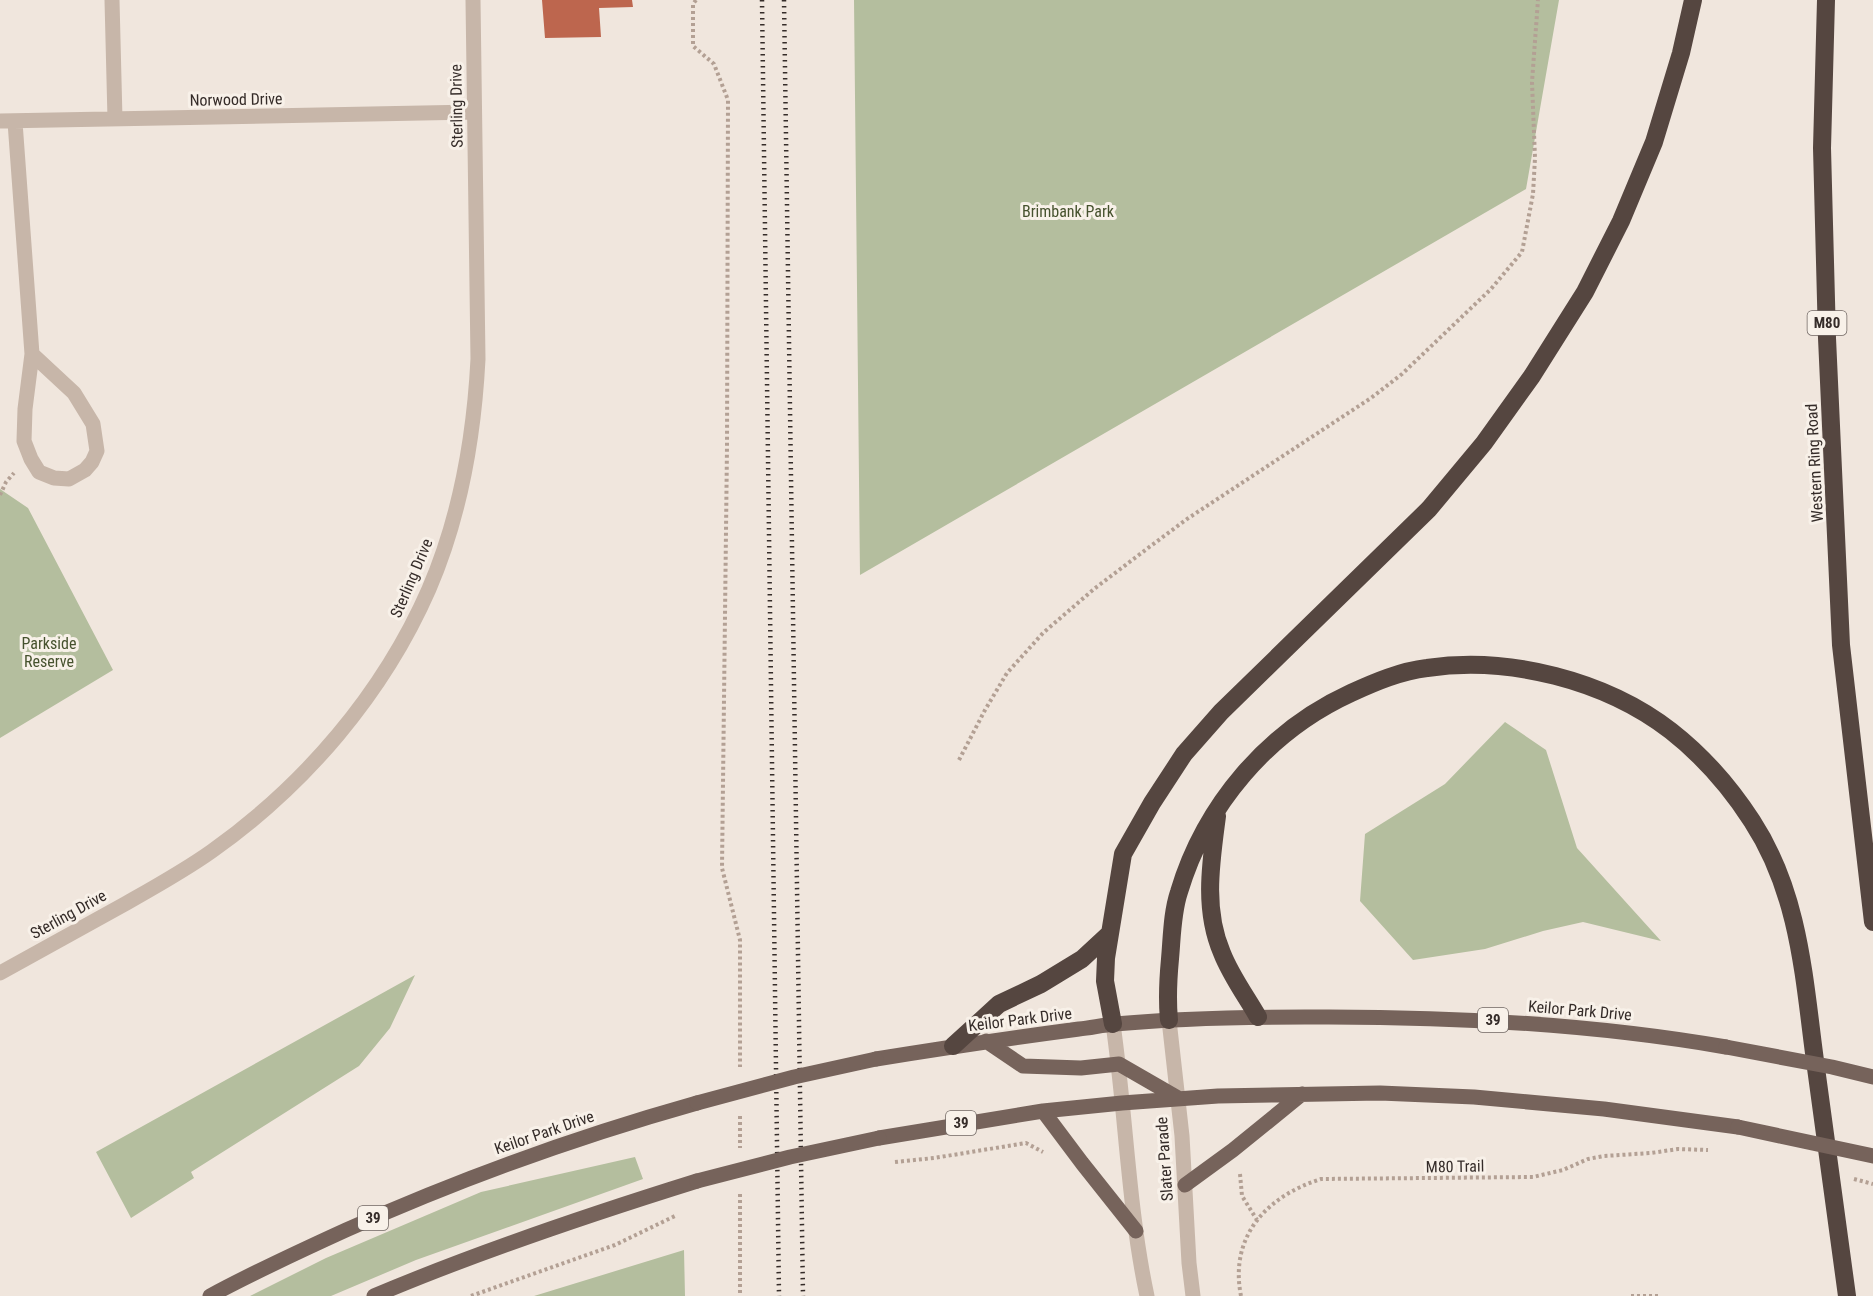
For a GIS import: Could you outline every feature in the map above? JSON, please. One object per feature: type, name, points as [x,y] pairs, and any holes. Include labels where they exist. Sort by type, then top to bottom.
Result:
[{"type":"highway","points":[[1113,1024],[1105,981],[1109,933],[1123,854],[1152,803],[1184,754],[1221,712],[1285,648],[1380,559],[1429,509],[1484,443],[1532,376],[1585,292],[1621,221],[1654,142],[1681,53],[1693,0]]},
{"type":"highway","name":"Western Ring Road","points":[[1826,0],[1822,148],[1827,338],[1841,645],[1873,922]]},
{"type":"highway","points":[[1169,1020],[1168,982],[1178,895],[1200,839],[1218,808],[1244,772],[1295,726],[1328,704],[1376,682],[1401,673],[1427,668],[1504,666],[1548,674],[1605,693],[1670,730],[1719,777],[1753,823],[1775,864],[1797,930],[1847,1296]]},
{"type":"highway","points":[[1218,808],[1209,885],[1215,931],[1221,952],[1258,1017]]},
{"type":"highway","points":[[953,1046],[999,1004],[1041,984],[1082,959],[1109,933]]},
{"type":"main road","name":"Keilor Park Drive","points":[[210,1296],[321,1241],[412,1200],[483,1172],[629,1122],[794,1077],[876,1059],[1113,1024],[1258,1017],[1410,1017],[1496,1020],[1665,1036],[1873,1077]]},
{"type":"main road","points":[[986,1041],[1023,1066],[1081,1068],[1119,1064],[1178,1098]]},
{"type":"main road","name":"39","points":[[374,1296],[433,1272],[602,1211],[697,1181],[790,1157],[879,1138],[1043,1111],[1122,1103],[1178,1098],[1302,1094],[1380,1093],[1474,1097],[1604,1109],[1738,1127],[1873,1156]]},
{"type":"main road","points":[[1185,1185],[1233,1150],[1302,1094]]},
{"type":"main road","points":[[1043,1111],[1136,1231]]},
{"type":"street","points":[[112,0],[116,119]]},
{"type":"street","name":"Sterling Drive","points":[[0,973],[179,873],[251,822],[301,776],[346,725],[378,680],[405,636],[429,589],[445,546],[467,458],[476,404],[478,359],[473,0]]},
{"type":"street","name":"Norwood Drive","points":[[8,121],[474,112]]},
{"type":"street","points":[[8,121],[32,354],[25,409],[24,441],[39,472],[54,478],[69,478],[85,471],[92,462],[96,451],[93,424],[74,393],[32,354]]},
{"type":"street","name":"Slater Parade","points":[[1169,1020],[1178,1098],[1193,1296]]},
{"type":"street","name":"Slater Parade","points":[[1113,1024],[1136,1231],[1147,1296]]},
{"type":"path","points":[[696,0],[693,4],[693,46],[714,64],[728,100],[722,868],[740,940],[740,1070]]},
{"type":"path","points":[[959,760],[1007,673],[1043,633],[1094,589],[1187,519],[1371,398],[1402,374],[1491,289],[1522,252],[1533,194],[1535,158],[1532,82],[1538,0]]},
{"type":"path","points":[[0,495],[6,482]]},
{"type":"path","points":[[740,1106],[740,1154]]},
{"type":"path","points":[[888,1162],[934,1158],[1026,1143],[1049,1157]]},
{"type":"path","name":"M80 Trail","points":[[1241,1296],[1239,1258],[1246,1239],[1257,1220],[1268,1207],[1285,1195],[1321,1179],[1533,1177],[1604,1156],[1678,1149],[1712,1150]]},
{"type":"path","points":[[740,1189],[740,1296]]},
{"type":"path","points":[[729,1200],[751,1194]]},
{"type":"path","points":[[471,1296],[615,1245],[675,1215],[686,1212]]},
{"type":"path","points":[[1630,1296],[1658,1296]]},
{"type":"green space","name":"Brimbank Park","points":[[854,0],[1559,0],[1526,189],[860,575]]},
{"type":"green space","name":"Parkside Reserve","points":[[0,489],[28,508],[113,670],[0,738]]},
{"type":"green space","points":[[1505,722],[1546,750],[1577,848],[1661,941],[1583,922],[1543,931],[1485,949],[1413,960],[1360,901],[1365,834],[1445,784]]},
{"type":"green space","points":[[415,975],[390,1028],[359,1066],[191,1172],[194,1178],[131,1218],[96,1152]]},
{"type":"green space","points":[[635,1157],[643,1179],[416,1260],[331,1296],[250,1296],[326,1258],[481,1192]]},
{"type":"green space","points":[[684,1250],[685,1296],[534,1296]]},
{"type":"building","points":[[542,0],[632,0],[633,7],[599,8],[601,37],[545,38]]},
{"type":"railway","points":[[762,0],[779,1296]]},
{"type":"railway","points":[[784,0],[803,1296]]}]
